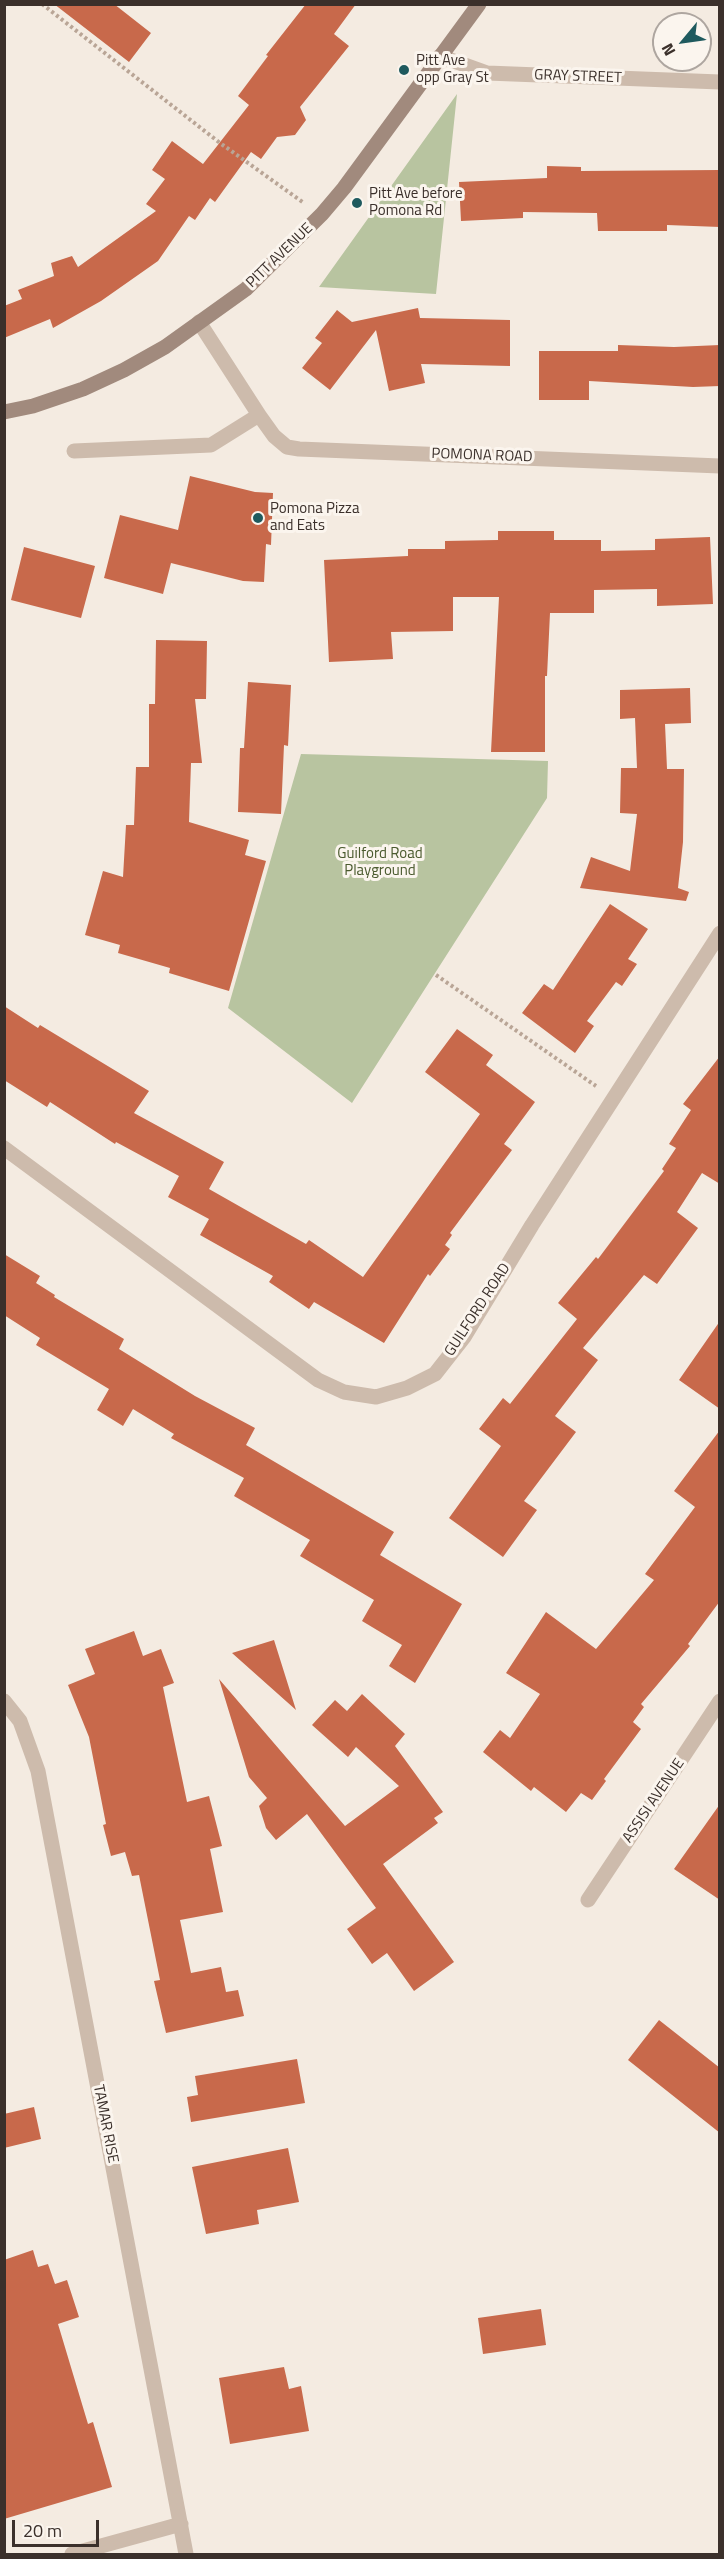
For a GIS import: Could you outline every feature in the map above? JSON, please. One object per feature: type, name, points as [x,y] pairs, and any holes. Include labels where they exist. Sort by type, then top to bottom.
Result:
[{"type":"street","name":"PITT AVENUE","points":[[4,412],[73,393],[113,375],[165,347],[246,289],[322,214],[344,188],[479,4]]},
{"type":"street","name":"GRAY STREET","points":[[440,56],[487,73],[720,82]]},
{"type":"street","name":"POMONA ROAD","points":[[199,322],[259,415],[274,436],[286,447],[720,466]]},
{"type":"street","points":[[74,451],[211,445],[259,415]]},
{"type":"street","name":"GUILFORD ROAD","points":[[4,1148],[318,1380],[344,1392],[376,1397],[407,1388],[435,1374],[464,1337],[532,1225],[720,933]]},
{"type":"street","name":"TAMAR RISE","points":[[4,1701],[20,1721],[38,1771],[186,2554]]},
{"type":"street","name":"ASSISI AVENUE","points":[[588,1900],[720,1701]]},
{"type":"street","points":[[72,2554],[181,2524]]},
{"type":"path","points":[[42,4],[220,143],[282,189],[322,214]]},
{"type":"path","points":[[436,975],[614,1098]]},
{"type":"green space","points":[[457,94],[436,294],[319,287]]},
{"type":"green space","name":"Guilford Road Playground","points":[[301,754],[548,761],[547,798],[352,1103],[228,1008]]},
{"type":"building","points":[[54,4],[114,4],[151,33],[129,62]]},
{"type":"building","points":[[306,4],[356,4],[334,34],[349,46],[300,107],[306,120],[295,135],[277,137],[261,159],[251,152],[215,202],[210,198],[195,220],[189,216],[158,261],[101,301],[53,328],[50,319],[4,338],[4,306],[22,299],[18,290],[54,276],[51,263],[72,256],[78,267],[156,211],[146,204],[165,179],[152,170],[172,141],[203,164],[249,105],[238,96],[268,56],[266,55]]},
{"type":"building","points":[[547,166],[581,167],[581,171],[720,170],[720,227],[667,225],[667,231],[598,231],[597,213],[523,212],[523,218],[461,221],[459,182],[547,178]]},
{"type":"building","points":[[418,308],[420,318],[510,320],[510,366],[421,364],[425,383],[389,391],[376,330],[330,390],[302,368],[322,343],[315,338],[337,310],[352,322]]},
{"type":"building","points":[[618,345],[674,347],[720,345],[720,386],[693,387],[589,381],[589,400],[539,400],[539,351],[618,351]]},
{"type":"building","points":[[190,476],[255,492],[273,493],[271,545],[266,544],[264,582],[243,581],[171,563],[163,594],[104,578],[120,515],[178,530]]},
{"type":"building","points":[[498,531],[554,531],[554,540],[601,540],[601,551],[655,550],[655,539],[710,537],[713,604],[657,606],[657,589],[594,590],[594,613],[550,613],[547,676],[545,676],[545,752],[491,752],[499,597],[453,597],[453,631],[391,632],[393,659],[329,662],[324,560],[408,556],[408,549],[445,549],[445,541],[498,540]]},
{"type":"building","points":[[24,547],[95,566],[81,618],[11,600]]},
{"type":"building","points":[[156,640],[207,641],[206,699],[195,699],[202,763],[191,763],[189,822],[249,840],[245,855],[266,861],[229,991],[169,973],[170,968],[118,953],[120,945],[85,935],[103,871],[123,877],[126,825],[134,825],[136,767],[149,767],[149,704],[155,704]]},
{"type":"building","points":[[248,682],[291,685],[288,746],[284,745],[281,814],[238,812],[240,748],[244,748]]},
{"type":"building","points":[[690,688],[691,723],[665,724],[667,769],[684,769],[683,842],[678,888],[689,892],[686,901],[580,888],[591,857],[630,871],[637,814],[620,813],[621,768],[637,768],[635,718],[620,719],[620,690]]},
{"type":"building","points":[[610,904],[648,929],[628,959],[637,964],[622,986],[616,982],[587,1021],[594,1026],[575,1053],[522,1013],[544,984],[553,990]]},
{"type":"building","points":[[4,1006],[38,1028],[40,1025],[149,1091],[134,1113],[224,1162],[209,1189],[306,1244],[309,1240],[363,1277],[480,1114],[425,1072],[457,1029],[493,1055],[486,1065],[535,1102],[504,1144],[512,1150],[450,1233],[452,1235],[445,1245],[450,1249],[430,1276],[428,1274],[384,1343],[314,1302],[309,1309],[269,1282],[273,1276],[200,1235],[209,1219],[168,1197],[179,1176],[116,1142],[115,1144],[50,1102],[47,1107],[4,1080]]},
{"type":"building","points":[[720,1056],[720,1184],[702,1173],[677,1212],[698,1228],[657,1284],[644,1275],[583,1348],[598,1360],[555,1416],[576,1432],[524,1501],[537,1510],[503,1557],[449,1518],[501,1446],[479,1429],[503,1398],[510,1404],[577,1319],[558,1303],[596,1257],[598,1259],[664,1171],[662,1169],[676,1148],[669,1144],[691,1110],[683,1104]]},
{"type":"building","points":[[4,1254],[40,1276],[36,1283],[55,1295],[54,1297],[124,1339],[119,1349],[195,1396],[255,1428],[246,1445],[394,1532],[380,1555],[462,1604],[415,1683],[389,1666],[402,1645],[362,1621],[374,1600],[300,1556],[310,1540],[234,1496],[244,1478],[171,1438],[174,1434],[133,1409],[123,1426],[97,1410],[109,1389],[36,1345],[40,1338],[4,1315]]},
{"type":"building","points":[[720,1321],[720,1409],[679,1380]]},
{"type":"building","points":[[720,1430],[720,1601],[688,1644],[690,1646],[641,1704],[644,1707],[633,1722],[641,1729],[604,1779],[606,1781],[592,1800],[581,1793],[566,1812],[534,1787],[531,1791],[483,1752],[500,1730],[510,1738],[540,1694],[506,1673],[546,1612],[596,1649],[654,1580],[645,1574],[695,1507],[674,1491]]},
{"type":"building","points":[[134,1631],[143,1656],[161,1649],[174,1683],[163,1687],[187,1802],[209,1796],[222,1846],[210,1849],[223,1912],[180,1920],[191,1973],[221,1967],[226,1992],[238,1990],[244,2016],[166,2033],[154,1981],[160,1980],[139,1875],[132,1876],[125,1852],[111,1856],[103,1825],[106,1824],[89,1737],[68,1685],[95,1674],[85,1649]]},
{"type":"building","points":[[274,1640],[296,1710],[232,1653]]},
{"type":"building","points":[[219,1679],[345,1826],[399,1786],[356,1747],[348,1757],[312,1725],[335,1700],[347,1711],[362,1694],[405,1734],[395,1746],[443,1812],[434,1818],[438,1823],[383,1864],[454,1962],[414,1991],[387,1953],[372,1964],[347,1929],[376,1908],[307,1814],[276,1840],[266,1828],[259,1806],[267,1798],[249,1777]]},
{"type":"building","points":[[720,1804],[720,1900],[674,1869]]},
{"type":"building","points":[[659,2020],[720,2068],[720,2133],[628,2060]]},
{"type":"building","points":[[297,2059],[305,2103],[191,2122],[187,2097],[198,2095],[195,2076]]},
{"type":"building","points":[[34,2107],[41,2139],[4,2148],[4,2114]]},
{"type":"building","points":[[288,2148],[299,2202],[257,2210],[259,2224],[206,2234],[192,2167]]},
{"type":"building","points":[[33,2250],[38,2267],[48,2264],[55,2284],[67,2280],[79,2317],[58,2324],[88,2424],[93,2422],[112,2487],[4,2519],[4,2260]]},
{"type":"building","points":[[541,2309],[546,2345],[483,2354],[478,2318]]},
{"type":"building","points":[[284,2367],[289,2389],[301,2386],[309,2431],[230,2444],[219,2378]]},
{"type":"place","name":"Pitt Ave opp Gray St","points":[[404,70]]},
{"type":"place","name":"Pitt Ave before Pomona Rd","points":[[357,203]]},
{"type":"place","name":"Pomona Pizza and Eats","points":[[258,518]]}]
